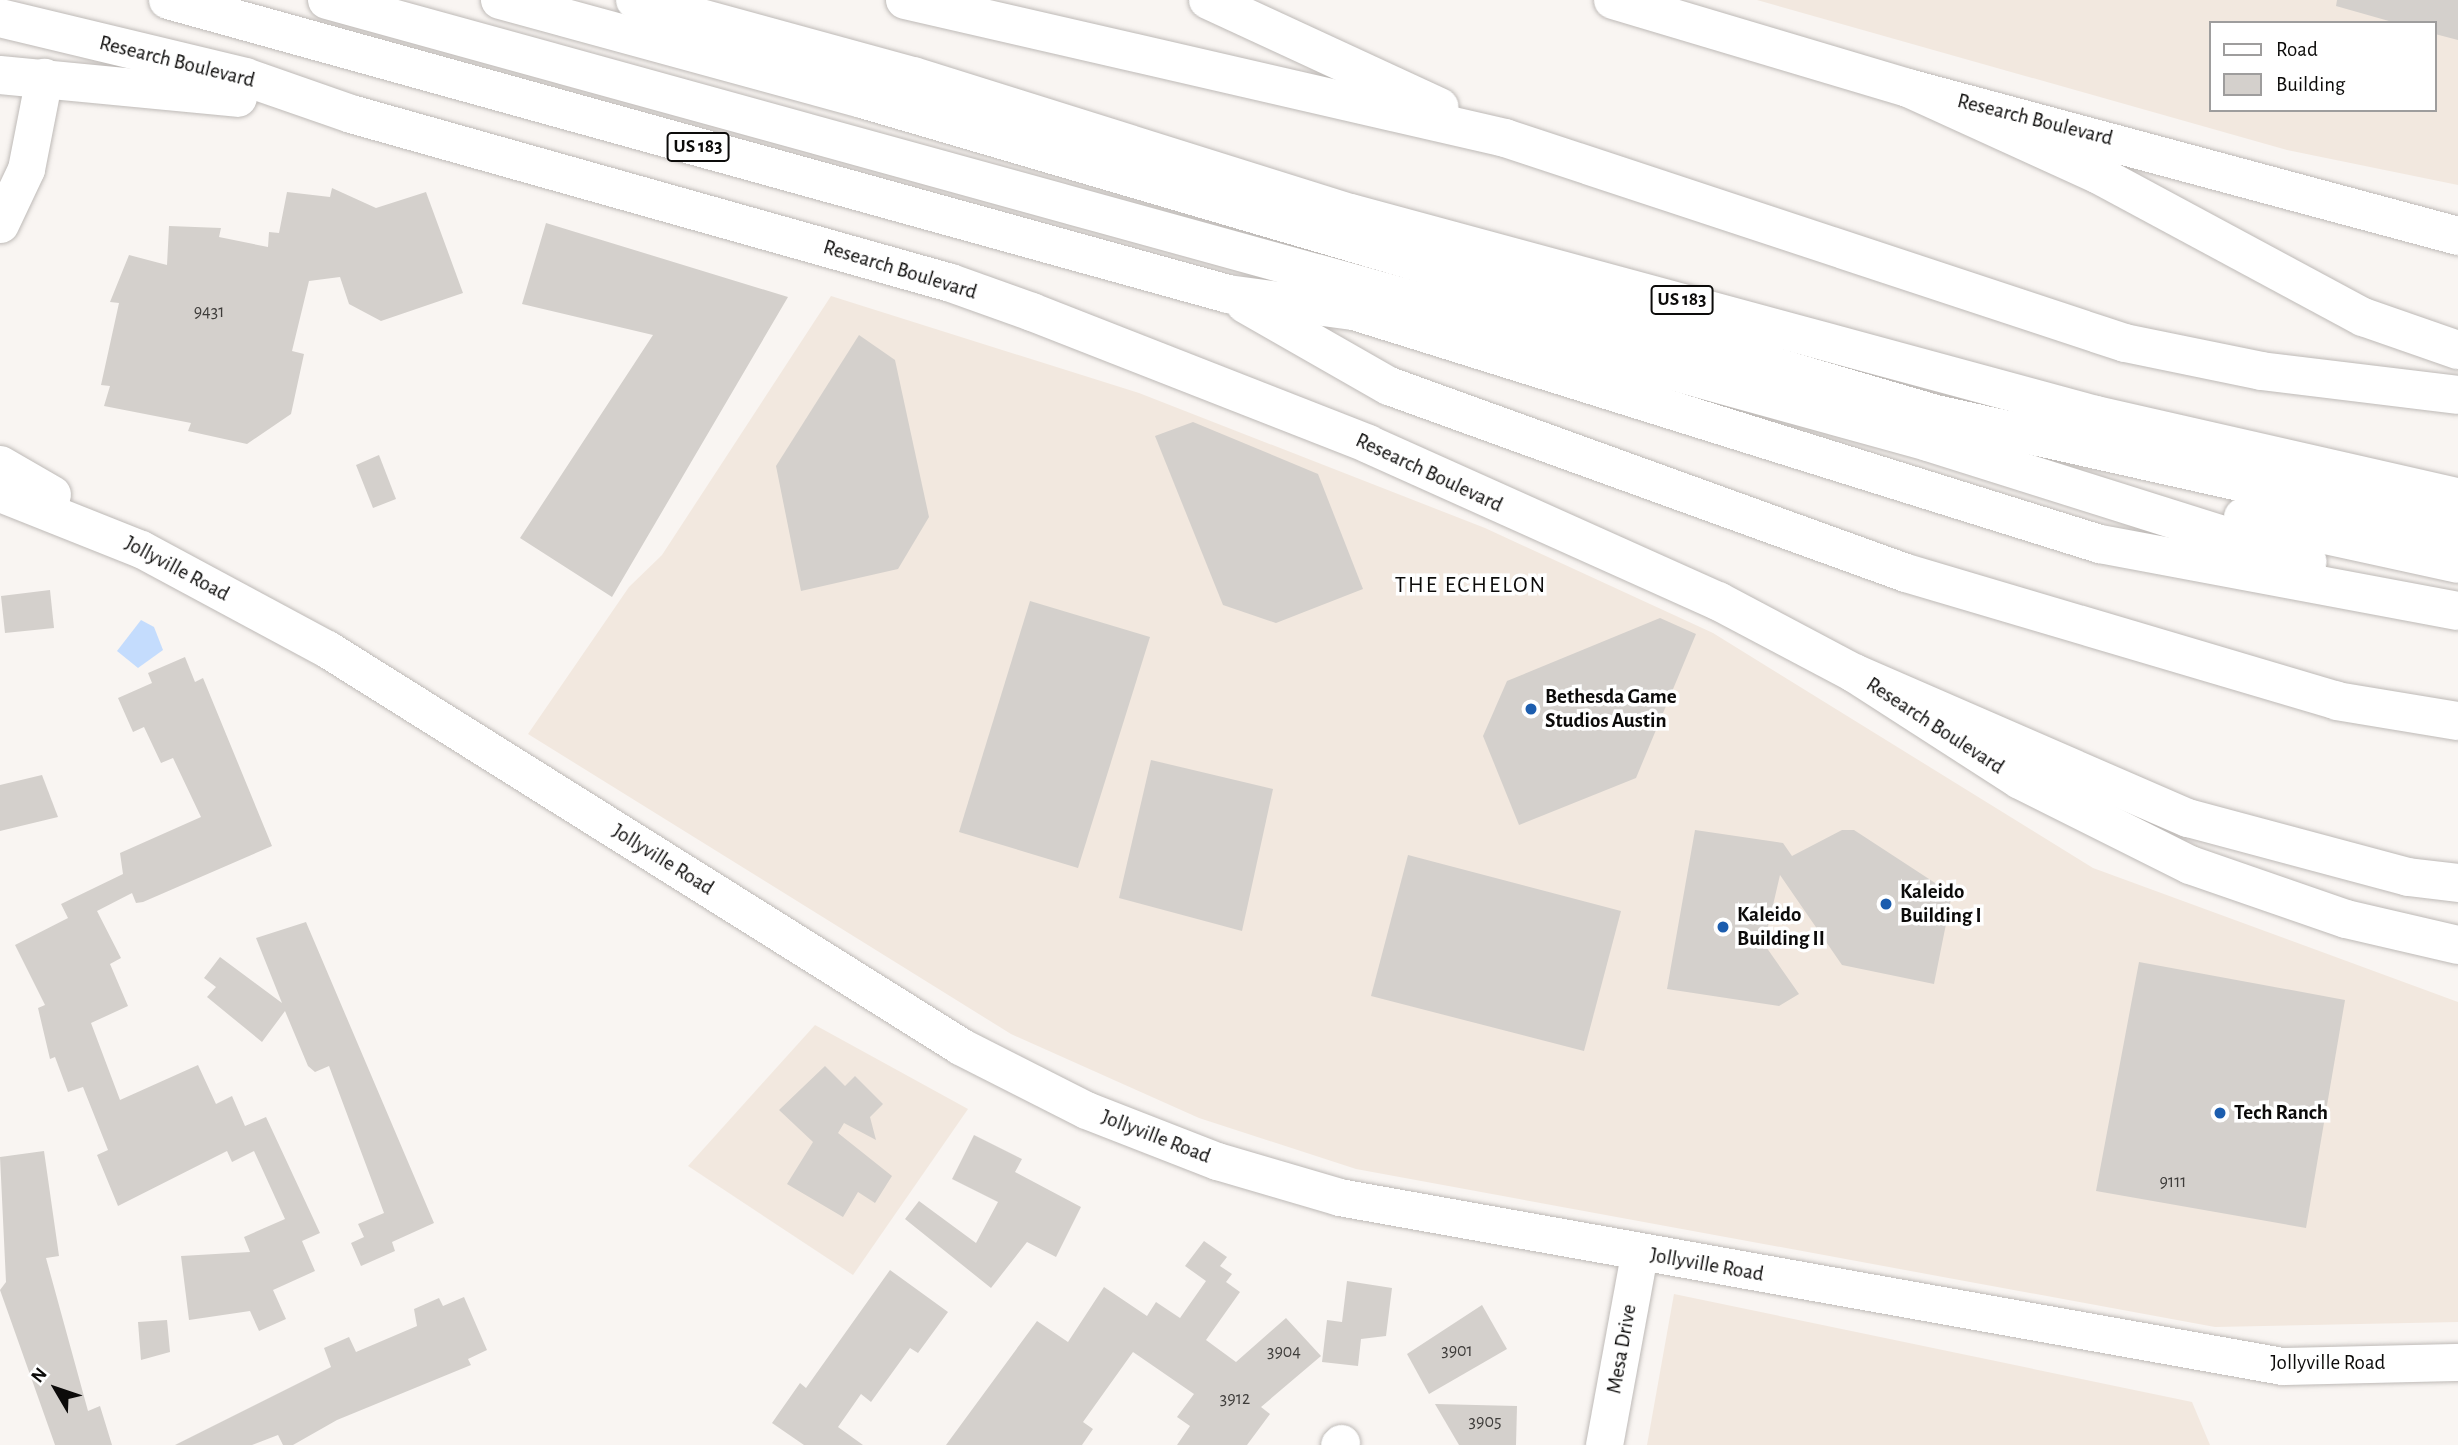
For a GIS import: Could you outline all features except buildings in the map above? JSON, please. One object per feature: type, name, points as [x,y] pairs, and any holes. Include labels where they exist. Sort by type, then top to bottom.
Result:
[{"type":"main road","name":"US 183","points":[[168,0],[1228,294],[1354,311],[2100,544],[2458,610]]},
{"type":"main road","points":[[327,0],[1932,428],[2458,564]]},
{"type":"main road","points":[[500,0],[862,99],[1932,428],[2458,610]]},
{"type":"main road","name":"US 183","points":[[635,0],[913,76],[1351,213],[2096,415],[2356,478],[2458,497]]},
{"type":"main road","points":[[905,0],[1505,138],[2126,343],[2261,371],[2458,395]]},
{"type":"main road","points":[[1208,0],[1505,138]]},
{"type":"main road","name":"Research Boulevard","points":[[1613,0],[1908,88],[2458,236]]},
{"type":"main road","name":"Research Boulevard","points":[[0,18],[245,77],[351,114],[951,283],[1032,312],[1368,444],[1718,601],[1854,673],[2020,780],[2190,865],[2346,919],[2458,945]]},
{"type":"main road","name":"Research Boulevard","points":[[0,75],[44,77],[351,114]]},
{"type":"main road","points":[[1908,88],[2099,175],[2363,317],[2458,351]]},
{"type":"main road","points":[[1228,294],[1389,386],[1906,573],[2337,701],[2458,721]]},
{"type":"main road","points":[[1932,428],[2356,478]]},
{"type":"main road","points":[[1932,428],[2458,531]]},
{"type":"main road","points":[[1854,673],[2188,818],[2383,871],[2458,883]]},
{"type":"street","points":[[0,224],[26,169],[44,77]]},
{"type":"street","points":[[0,464],[64,501],[80,520]]},
{"type":"street","name":"Jollyville Road","points":[[0,493],[80,520],[327,649],[956,1044],[1086,1110],[1217,1161],[1339,1197],[1639,1254],[2281,1366],[2458,1362]]},
{"type":"street","name":"Mesa Drive","points":[[1604,1445],[1639,1254]]},
{"type":"shaded area","points":[[1757,0],[2458,0],[2458,185],[2287,150]]},
{"type":"shaded area","points":[[831,296],[1139,393],[1485,528],[1713,633],[2093,868],[2458,1002],[2458,1322],[2215,1327],[1356,1169],[1199,1118],[1011,1034],[528,734],[629,587],[662,555]]},
{"type":"shaded area","points":[[815,1025],[968,1109],[853,1275],[688,1166]]},
{"type":"shaded area","points":[[1674,1294],[2192,1402],[2210,1445],[1647,1445]]},
{"type":"water","points":[[141,620],[154,627],[163,650],[138,668],[117,651]]},
{"type":"place","name":"Bethesda Game Studios Austin","points":[[1531,709]]},
{"type":"place","name":"Kaleido Building I","points":[[1886,904]]},
{"type":"place","name":"Kaleido Building II","points":[[1723,927]]},
{"type":"place","name":"Tech Ranch","points":[[2220,1113]]},
{"type":"district","name":"THE ECHELON","points":[[1471,586]]}]
